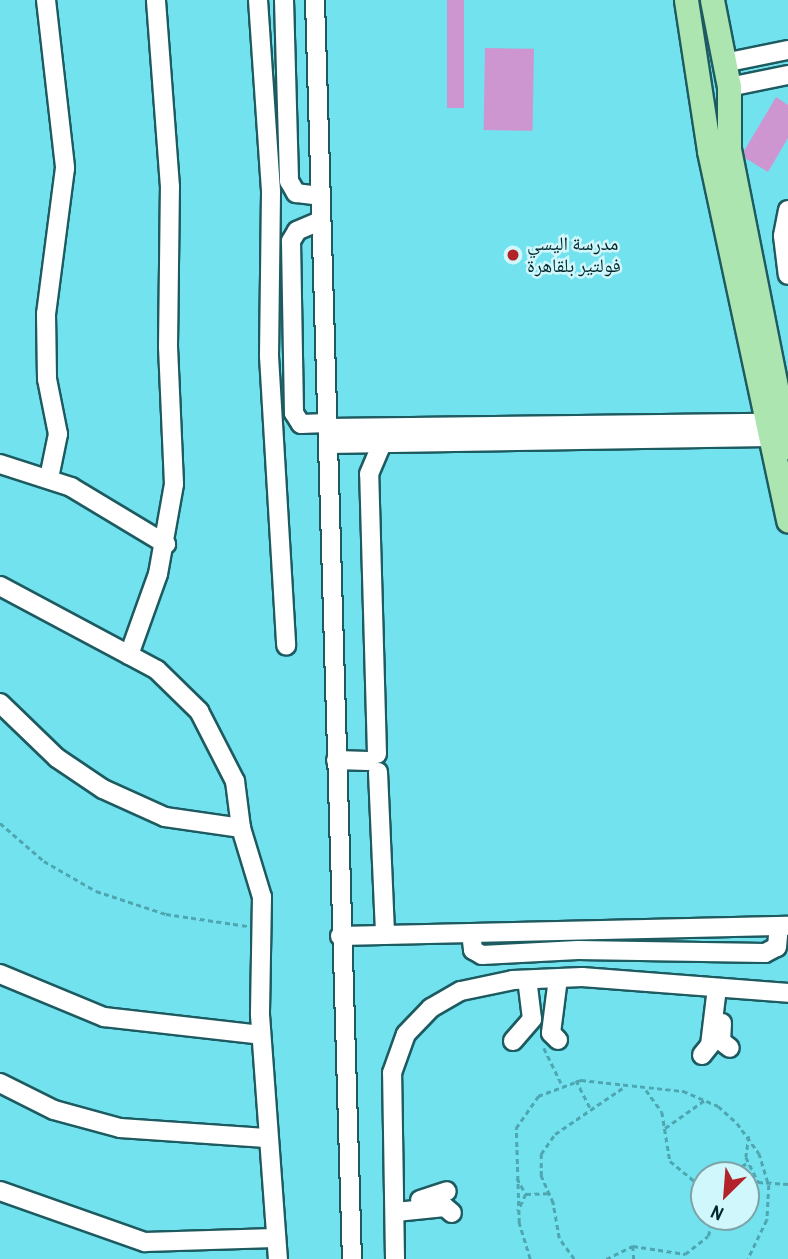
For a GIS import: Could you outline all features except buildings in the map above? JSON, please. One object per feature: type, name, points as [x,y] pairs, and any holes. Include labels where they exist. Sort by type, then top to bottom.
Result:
[{"type":"main road","points":[[686,0],[709,151],[775,436]]},
{"type":"main road","points":[[712,0],[729,87],[729,149],[788,521]]},
{"type":"street","points":[[46,0],[65,168],[46,314],[47,379],[58,433],[49,478]]},
{"type":"street","points":[[129,655],[166,544],[175,451],[168,347],[171,207],[156,0]]},
{"type":"street","points":[[258,0],[271,193],[269,356],[286,646]]},
{"type":"street","points":[[284,0],[289,181],[296,192],[319,196]]},
{"type":"street","points":[[315,0],[341,975],[352,1259]]},
{"type":"street","points":[[724,63],[788,50]]},
{"type":"street","points":[[729,87],[788,75]]},
{"type":"street","points":[[788,210],[783,236],[788,275]]},
{"type":"street","points":[[320,221],[296,231],[291,241],[294,413],[301,424],[382,444],[775,436]]},
{"type":"street","points":[[327,432],[775,436]]},
{"type":"street","points":[[382,444],[369,474],[374,762],[385,935]]},
{"type":"street","points":[[0,464],[49,478],[166,544]]},
{"type":"street","points":[[0,586],[69,628],[157,670],[199,710],[235,781],[241,828],[262,897],[261,1035],[266,1138],[275,1171],[275,1238],[278,1259]]},
{"type":"street","points":[[0,703],[57,758],[103,789],[173,819],[241,828]]},
{"type":"street","points":[[336,760],[374,762]]},
{"type":"street","points":[[340,936],[471,933],[783,926],[777,947],[765,953],[578,950],[479,955],[472,948],[471,933]]},
{"type":"street","points":[[0,974],[104,1017],[261,1035]]},
{"type":"street","points":[[341,975],[330,998],[341,1259]]},
{"type":"street","points":[[558,978],[551,1033],[558,1040]]},
{"type":"street","points":[[395,1259],[392,1073],[406,1034],[431,1008],[461,991],[527,980],[558,978],[788,993]]},
{"type":"street","points":[[513,1041],[532,1019],[527,980]]},
{"type":"street","points":[[721,988],[721,1038],[730,1048]]},
{"type":"street","points":[[702,1055],[710,1045],[721,988]]},
{"type":"street","points":[[0,1083],[54,1110],[120,1128],[266,1138]]},
{"type":"street","points":[[0,1191],[145,1242],[275,1238]]},
{"type":"street","points":[[396,1207],[440,1197],[447,1191]]},
{"type":"street","points":[[396,1207],[445,1207],[452,1213]]},
{"type":"path","points":[[0,823],[44,861],[96,891],[166,914],[261,928]]},
{"type":"path","points":[[576,1080],[591,1110]]},
{"type":"path","points":[[530,1259],[518,1211],[513,1138],[525,1110],[553,1086],[576,1080],[624,1087],[672,1088],[706,1100],[748,1136],[769,1185],[767,1220],[748,1259]]},
{"type":"path","points":[[574,1259],[561,1245],[549,1193],[540,1169],[544,1147],[624,1087]]},
{"type":"path","points":[[645,1088],[658,1103],[670,1161],[690,1177]]},
{"type":"path","points":[[665,1128],[706,1100]]},
{"type":"path","points":[[747,1161],[748,1136]]},
{"type":"path","points":[[515,1176],[526,1194]]},
{"type":"path","points":[[760,1183],[788,1184]]},
{"type":"path","points":[[526,1194],[549,1193]]},
{"type":"path","points":[[518,1211],[526,1194]]},
{"type":"path","points":[[606,1259],[633,1246],[685,1254],[703,1243],[708,1231]]},
{"type":"path","points":[[633,1246],[634,1259]]},
{"type":"place","name":"مدرسة اليسي فولتير بلقاهرة","points":[[513,255]]}]
